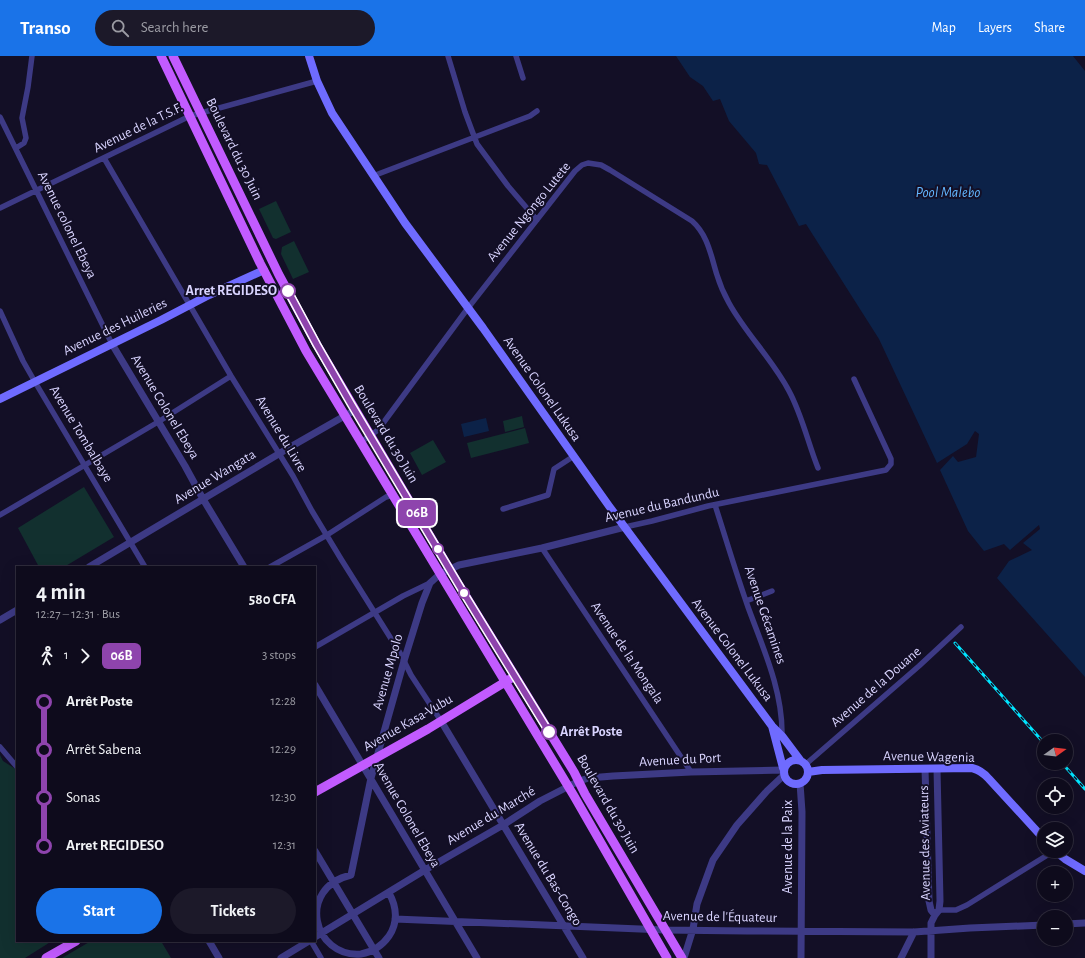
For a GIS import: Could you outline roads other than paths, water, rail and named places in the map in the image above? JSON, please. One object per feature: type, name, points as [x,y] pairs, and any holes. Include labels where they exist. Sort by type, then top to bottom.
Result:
[{"type":"main road","name":"Boulevard du 30 Juin","points":[[161,56],[264,270],[306,350],[568,786],[667,958]]},
{"type":"main road","name":"Boulevard du 30 Juin","points":[[173,56],[279,275],[317,345],[370,436],[579,781],[585,794],[664,930],[683,958]]},
{"type":"main road","name":"Avenue Colonel Lukusa","points":[[309,56],[317,81],[332,113],[405,223],[468,308],[625,527],[772,726],[782,736],[804,765]]},
{"type":"main road","name":"Avenue des Huileries","points":[[0,399],[209,295],[264,270]]},
{"type":"main road","name":"Avenue Kasa-Vubu","points":[[316,791],[441,721],[515,676]]},
{"type":"main road","name":"Avenue Colonel Lukusa","points":[[772,726],[783,771]]},
{"type":"main road","points":[[795,759],[804,765],[806,779],[800,783],[792,784],[785,779],[783,771],[786,764],[790,760],[795,759]]},
{"type":"main road","name":"Avenue Wagenia","points":[[804,765],[822,770],[972,768],[982,771],[1037,831]]},
{"type":"main road","points":[[1064,858],[1085,871]]},
{"type":"main road","points":[[46,958],[74,942]]},
{"type":"street","points":[[16,148],[24,143],[26,138],[22,118],[32,56]]},
{"type":"street","points":[[448,56],[474,136],[483,153],[537,220]]},
{"type":"street","points":[[516,56],[523,78]]},
{"type":"street","name":"Avenue de la T.S.F.","points":[[0,208],[190,116],[317,81]]},
{"type":"street","points":[[373,176],[474,136],[530,116],[537,111]]},
{"type":"street","name":"Avenue colonel Ebeya","points":[[0,118],[112,344]]},
{"type":"street","name":"Avenue du Livre","points":[[104,158],[231,376],[441,721]]},
{"type":"street","name":"Avenue Ngongo Lutete","points":[[361,442],[378,430],[468,308],[575,171],[582,165],[594,163],[610,170],[695,224],[704,235],[721,287],[729,304],[789,391],[796,406],[818,468]]},
{"type":"street","name":"Avenue Tombalbaye","points":[[0,311],[23,361],[144,566]]},
{"type":"street","name":"Avenue Colonel Ebeya","points":[[112,344],[243,566]]},
{"type":"street","points":[[0,515],[158,422],[231,376]]},
{"type":"street","name":"Avenue du Bandundu","points":[[440,574],[460,566],[652,522],[716,505],[831,480],[882,471],[891,464],[891,459],[854,379]]},
{"type":"street","name":"Avenue Wangata","points":[[91,566],[279,453],[355,410]]},
{"type":"street","points":[[503,509],[548,495],[554,469],[574,456]]},
{"type":"street","points":[[272,566],[327,536],[386,497],[393,495]]},
{"type":"street","name":"Avenue Gécamines","points":[[716,505],[746,601],[773,677],[781,714],[782,736]]},
{"type":"street","name":"Avenue de la Mongala","points":[[542,548],[691,772]]},
{"type":"street","name":"Avenue Mpolo","points":[[334,881],[351,875],[371,778],[404,661],[422,603],[430,583],[440,574]]},
{"type":"street","points":[[316,646],[407,594],[430,583]]},
{"type":"street","points":[[746,601],[772,591]]},
{"type":"street","points":[[0,620],[16,611]]},
{"type":"street","name":"Avenue de la Douane","points":[[804,765],[919,666],[961,627]]},
{"type":"street","name":"Avenue Colonel Ebeya","points":[[317,693],[371,778],[477,958]]},
{"type":"street","name":"Avenue du Bas-Congo","points":[[441,721],[583,958]]},
{"type":"street","points":[[0,747],[16,766]]},
{"type":"street","name":"Avenue des Aviateurs","points":[[925,769],[929,901],[931,910],[937,913]]},
{"type":"street","name":"Avenue des Aviateurs","points":[[931,958],[931,923],[937,913],[940,901],[937,769]]},
{"type":"street","points":[[683,958],[693,929],[697,904],[713,860],[737,825],[783,771]]},
{"type":"street","name":"Avenue du Port","points":[[579,781],[598,777],[691,772],[783,771]]},
{"type":"street","name":"Avenue du Marché","points":[[318,936],[425,870],[503,825],[540,801],[579,781]]},
{"type":"street","name":"Avenue de la Paix","points":[[800,783],[802,812],[801,958]]},
{"type":"street","points":[[316,853],[379,958]]},
{"type":"street","points":[[937,913],[956,910],[966,905],[1043,858]]},
{"type":"street","points":[[334,881],[323,892],[317,905],[316,920],[318,936],[333,947],[344,952],[357,954],[374,950],[386,940],[394,926],[395,919],[394,906],[389,893]]},
{"type":"street","name":"Avenue de l'Équateur","points":[[395,919],[664,930],[693,929],[747,931],[800,930],[914,932],[1037,925]]},
{"type":"street","points":[[1073,924],[1085,923]]},
{"type":"street","points":[[901,958],[914,932]]},
{"type":"street","points":[[210,942],[219,958]]},
{"type":"street","points":[[281,958],[308,942]]},
{"type":"street","points":[[311,942],[321,958]]},
{"type":"water","name":"Pool Malebo","points":[[676,56],[1073,56],[1085,71],[1085,677],[997,578],[1009,561],[1032,550],[1023,543],[1040,529],[1039,525],[1010,550],[1004,544],[984,551],[968,531],[940,470],[953,456],[958,462],[976,457],[979,434],[975,431],[967,444],[937,463],[879,339],[806,224],[799,226],[767,165],[759,164],[756,153],[729,121],[720,99],[713,101],[703,86],[690,77]]},
{"type":"water","points":[[486,418],[489,431],[464,437],[461,424]]},
{"type":"railway","points":[[955,643],[1037,735]]},
{"type":"railway","points":[[1068,770],[1085,789]]},
{"type":"place","name":"Arret REGIDESO","points":[[288,291]]},
{"type":"place","name":"Arrêt Poste","points":[[549,732]]}]
